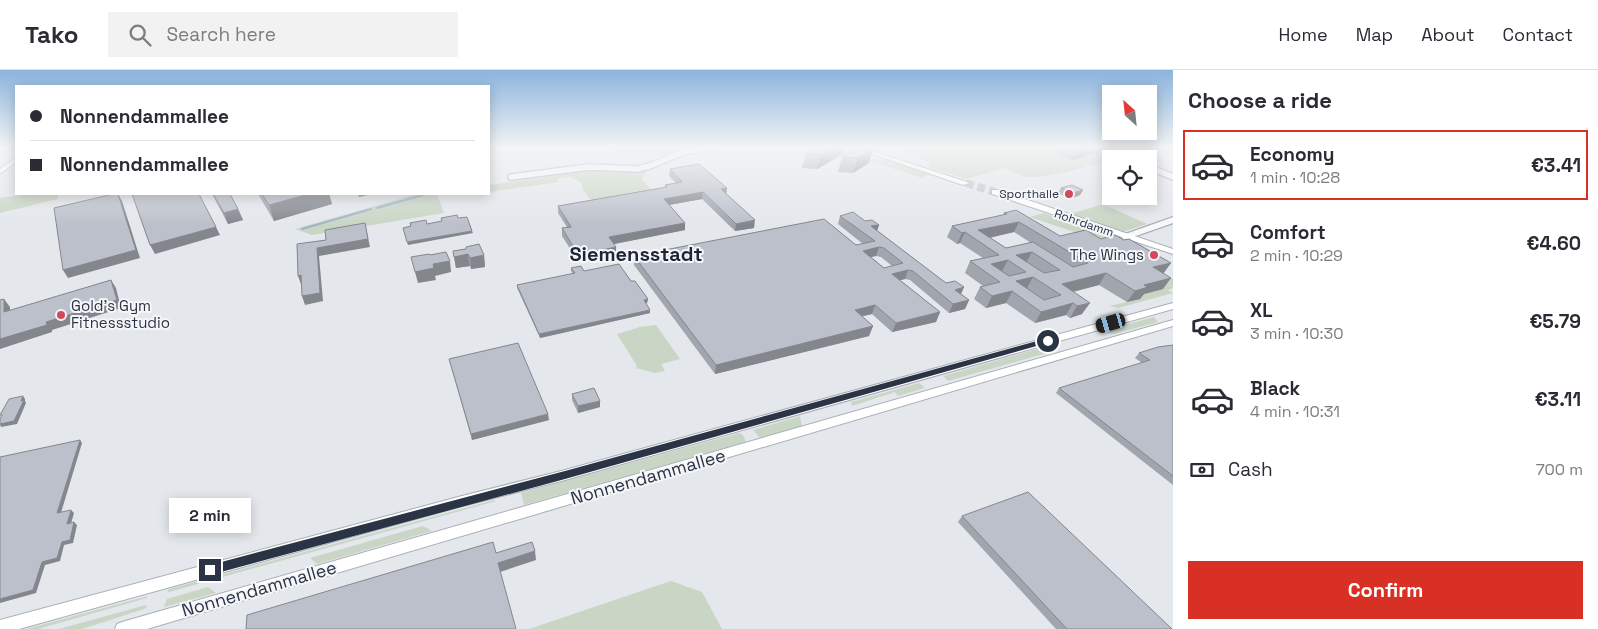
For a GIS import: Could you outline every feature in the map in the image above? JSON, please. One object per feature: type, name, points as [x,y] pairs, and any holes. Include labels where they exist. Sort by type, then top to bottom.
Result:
[{"type":"main road","points":[[937,173],[966,183]]},
{"type":"main road","name":"Rohrdamm","points":[[995,192],[1173,252]]},
{"type":"main road","name":"Nonnendammallee","points":[[0,627],[462,501],[565,475],[1173,306]]},
{"type":"main road","name":"Nonnendammallee","points":[[122,629],[789,436],[937,390],[1173,323]]},
{"type":"street","points":[[511,177],[542,173]]},
{"type":"street","points":[[1125,237],[1173,220]]},
{"type":"green space","points":[[574,173],[647,173],[644,174],[642,180],[655,194],[594,204],[583,190],[582,183],[570,177],[557,179],[558,182],[490,192],[490,185]]},
{"type":"green space","points":[[907,173],[932,173],[922,178]]},
{"type":"green space","points":[[947,173],[988,173],[966,179]]},
{"type":"green space","points":[[1015,173],[1060,173],[1038,177],[1027,177]]},
{"type":"green space","points":[[20,195],[58,195],[58,199],[0,213],[0,198]]},
{"type":"green space","points":[[414,195],[437,195],[444,213],[312,235],[295,229]]},
{"type":"green space","points":[[1102,204],[1147,224],[1122,232],[1070,214]]},
{"type":"green space","points":[[1044,213],[1117,239],[1113,245],[1030,217]]},
{"type":"green space","points":[[1155,269],[1173,279],[1173,288],[1168,290],[1173,293],[1118,308],[1109,306],[1127,302]]},
{"type":"green space","points":[[1154,317],[1158,322],[1114,334],[1108,333],[1106,330]]},
{"type":"green space","points":[[656,325],[680,359],[661,364],[665,371],[655,373],[636,368],[637,366],[617,334],[640,327]]},
{"type":"green space","points":[[1044,347],[1051,352],[948,381],[943,376]]},
{"type":"green space","points":[[919,383],[925,388],[898,396],[895,392],[852,406],[851,402]]},
{"type":"green space","points":[[800,416],[802,426],[760,438],[753,430]]},
{"type":"green space","points":[[739,433],[743,435],[746,442],[524,505],[521,493]]},
{"type":"green space","points":[[496,501],[167,591],[169,589]]},
{"type":"green space","points":[[423,526],[432,531],[317,564],[310,558]]},
{"type":"green space","points":[[671,581],[702,592],[722,629],[529,629]]},
{"type":"green space","points":[[208,587],[216,593],[164,607],[167,599]]},
{"type":"green space","points":[[148,596],[147,598],[38,629],[26,629]]},
{"type":"green space","points":[[146,605],[147,607],[144,609],[82,629],[59,629]]},
{"type":"building","points":[[674,173],[710,173],[727,188],[721,189],[755,220],[736,224],[703,192],[664,199],[685,223],[609,237],[616,247],[588,253],[586,249],[576,251],[562,228],[571,227],[558,206],[667,187],[665,185],[682,182]]},
{"type":"building","points":[[1072,185],[1083,190],[1073,193],[1061,188]]},
{"type":"building","points":[[109,195],[118,195],[136,250],[63,270],[54,208]]},
{"type":"building","points":[[132,195],[200,195],[216,227],[150,245]]},
{"type":"building","points":[[214,195],[231,195],[238,209],[224,213]]},
{"type":"building","points":[[263,195],[305,195],[269,205]]},
{"type":"building","points":[[1016,210],[1060,236],[1086,230],[1101,239],[1115,235],[1124,240],[1129,239],[1171,263],[1153,267],[1171,278],[1144,285],[1148,287],[1135,291],[1106,273],[1062,284],[1090,303],[1077,306],[1073,303],[1041,312],[1012,291],[992,296],[980,287],[1000,282],[970,261],[999,255],[965,232],[962,233],[952,226],[1007,214],[1004,213]],"holes":[[[1019,222],[1088,263],[1073,267],[1033,242],[1006,248],[978,230]],[[1032,252],[1060,270],[1044,273],[1016,255]],[[1008,260],[1026,272],[1009,276],[991,264]],[[1033,277],[1061,295],[1044,300],[1016,281]]]},
{"type":"building","points":[[853,212],[865,221],[872,220],[879,225],[871,226],[946,283],[955,281],[964,287],[955,290],[969,300],[953,304],[913,271],[908,270],[892,274],[940,312],[896,323],[875,305],[855,310],[873,326],[716,365],[634,256],[824,219],[856,245],[875,241],[840,216]],"holes":[[[879,247],[884,248],[903,263],[884,268],[863,251]]]},
{"type":"building","points":[[457,215],[458,218],[467,217],[472,231],[407,242],[403,228],[411,226],[410,223],[426,220],[427,224],[442,221],[441,218]]},
{"type":"building","points":[[365,223],[368,239],[317,248],[320,293],[302,296],[301,275],[298,276],[297,244],[326,240],[325,230]]},
{"type":"building","points":[[479,244],[484,255],[470,258],[468,254],[454,257],[453,251]]},
{"type":"building","points":[[446,252],[450,261],[433,264],[434,268],[415,272],[411,257]]},
{"type":"building","points":[[619,264],[631,281],[635,281],[648,299],[644,300],[650,310],[539,334],[517,285],[575,273],[571,268],[581,266],[584,271]]},
{"type":"building","points":[[111,280],[117,300],[46,322],[47,325],[0,339],[0,300],[4,299],[4,312]]},
{"type":"building","points":[[518,343],[548,414],[471,434],[449,359]]},
{"type":"building","points":[[1173,345],[1173,476],[1059,388],[1150,360],[1139,353]]},
{"type":"building","points":[[594,388],[600,401],[578,406],[572,394]]},
{"type":"building","points":[[23,396],[21,401],[24,400],[14,421],[0,424],[2,415],[0,415],[9,399]]},
{"type":"building","points":[[80,440],[57,513],[71,510],[67,524],[74,522],[70,540],[62,542],[57,558],[42,562],[33,590],[0,599],[0,457]]},
{"type":"building","points":[[1028,492],[1172,629],[1067,629],[962,516]]},
{"type":"building","points":[[493,542],[496,553],[532,542],[535,551],[498,563],[516,629],[246,629],[247,615]]},
{"type":"waterway","points":[[377,208],[423,195]]},
{"type":"waterway","points":[[302,229],[371,209]]},
{"type":"tunnel","points":[[966,183],[995,192]]},
{"type":"place","name":"Sporthalle","points":[[1069,194]]},
{"type":"place","name":"The Wings","points":[[1154,255]]},
{"type":"place","name":"Gold's Gym Fitnessstudio","points":[[61,315]]},
{"type":"district","name":"Siemensstadt","points":[[636,254]]},
{"type":"route","points":[[210,570],[462,501],[565,475],[1048,341]]}]
